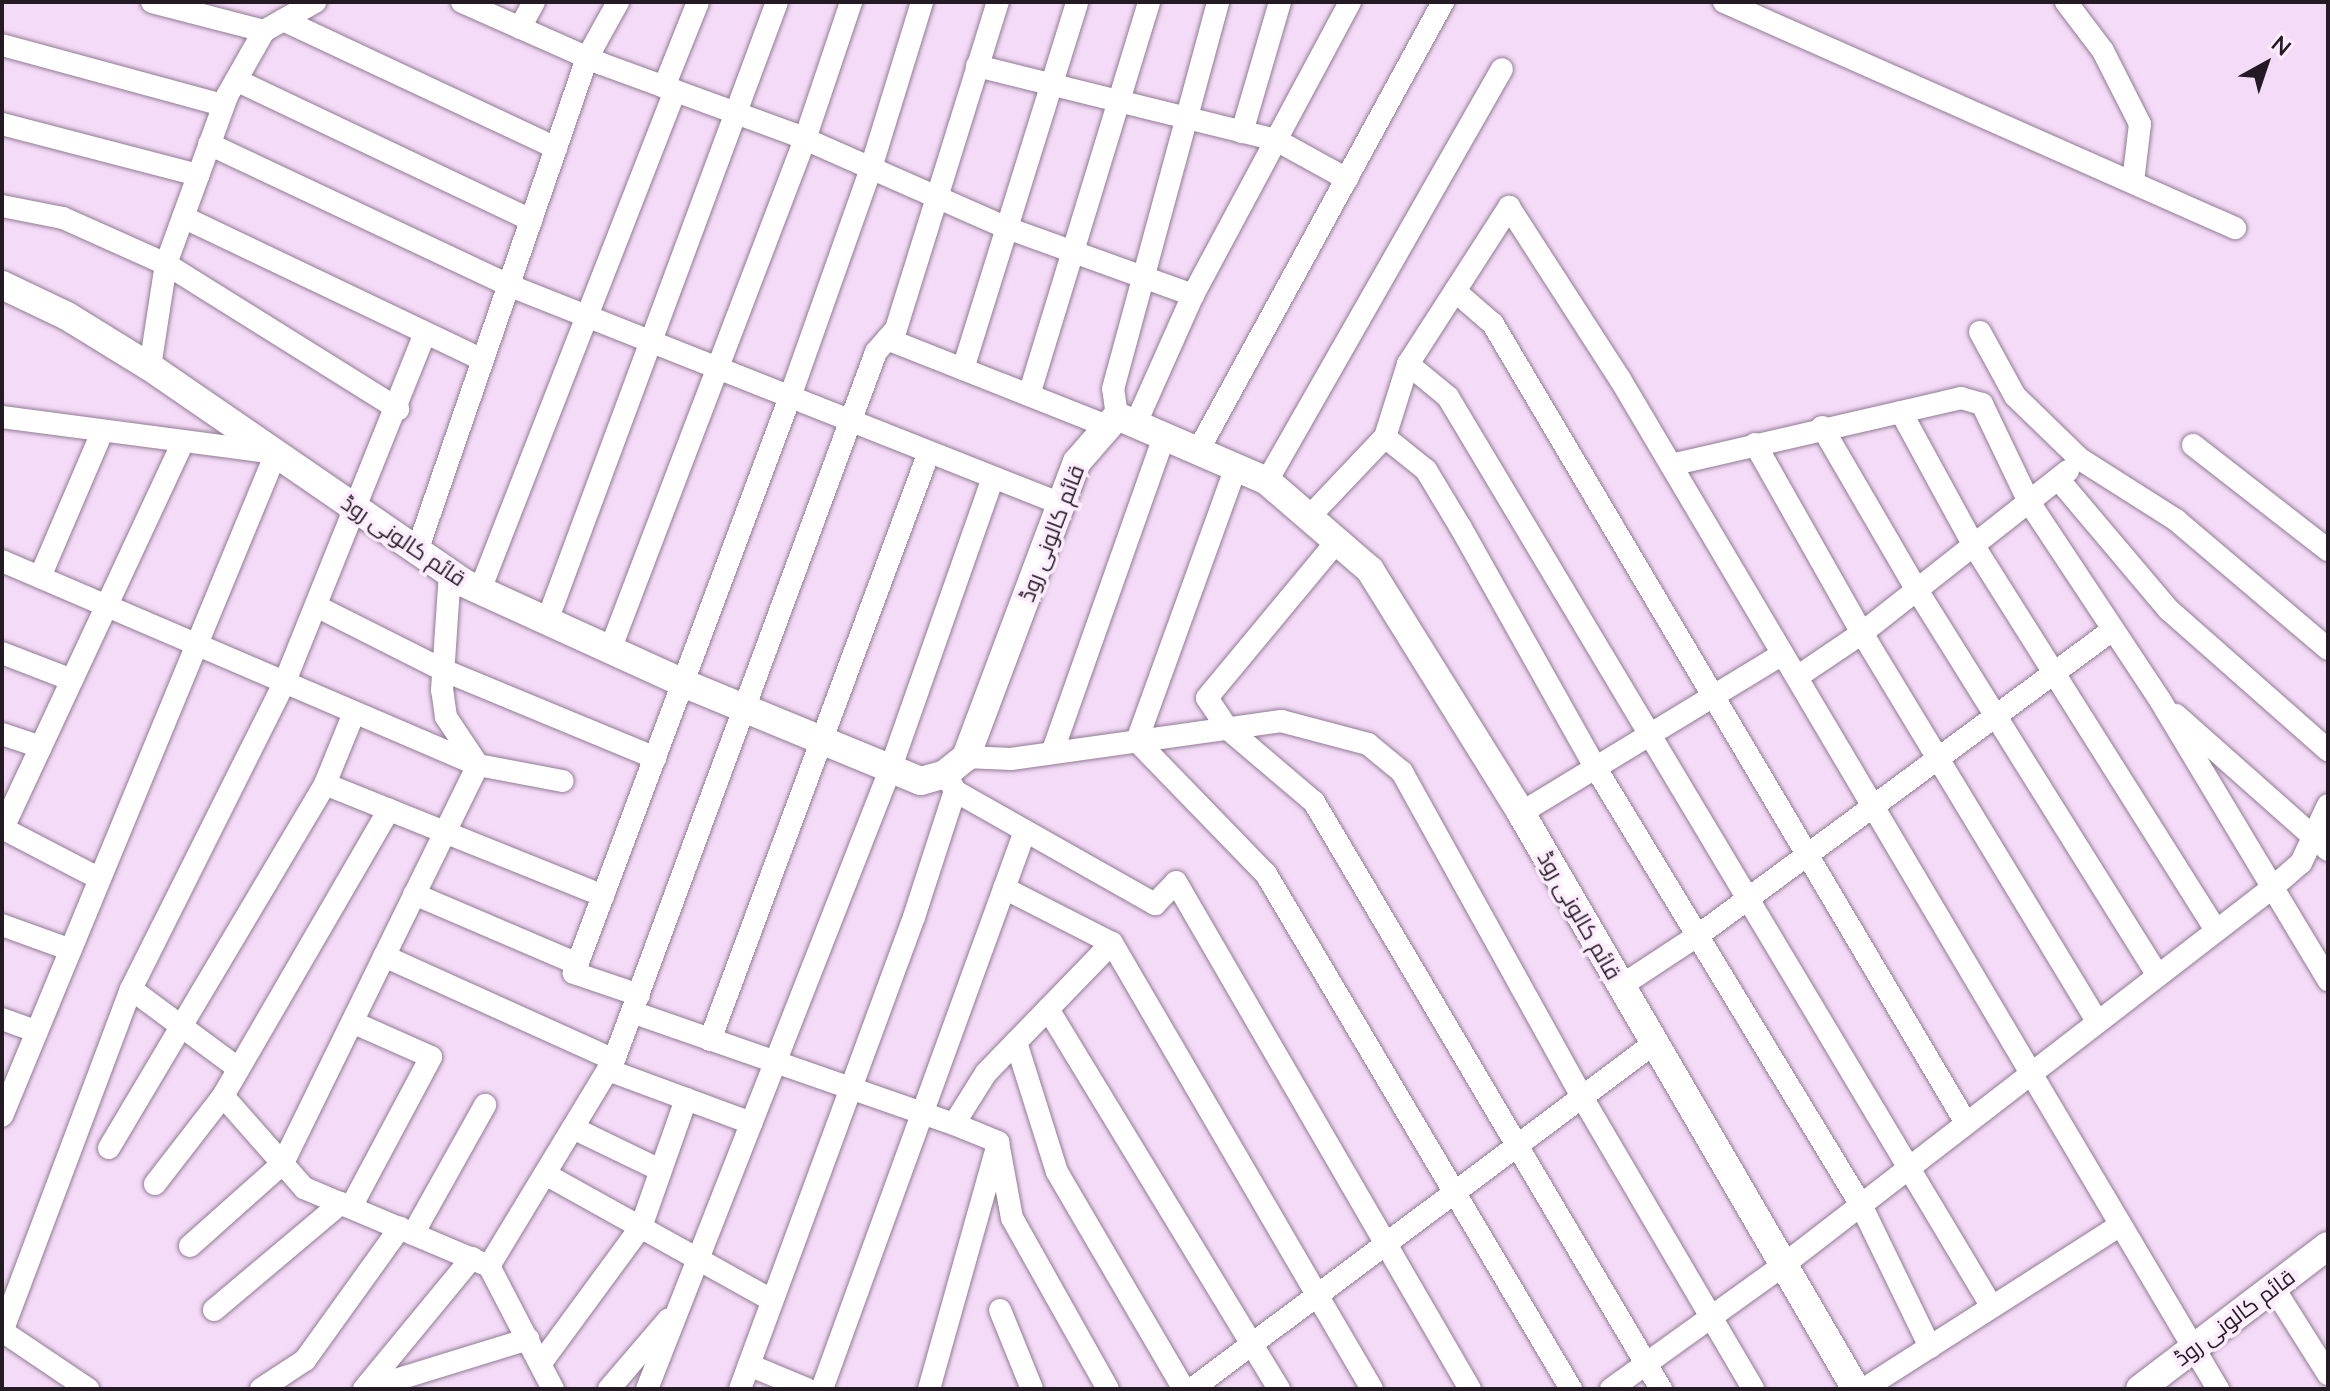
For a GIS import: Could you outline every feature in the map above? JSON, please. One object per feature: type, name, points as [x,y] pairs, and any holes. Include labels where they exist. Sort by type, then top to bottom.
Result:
[{"type":"street","points":[[152,2],[273,26],[556,148]]},
{"type":"street","points":[[150,367],[166,264],[223,105],[273,26],[315,2]]},
{"type":"street","points":[[462,2],[587,58],[805,139],[1009,228],[1193,295]]},
{"type":"street","points":[[520,28],[534,2]]},
{"type":"street","points":[[417,551],[587,58],[618,2]]},
{"type":"street","points":[[480,590],[589,316],[698,2]]},
{"type":"street","points":[[547,621],[777,2]]},
{"type":"street","points":[[610,650],[805,139],[851,2]]},
{"type":"street","points":[[922,2],[871,168],[790,397],[574,973],[710,1040],[998,1142]]},
{"type":"street","points":[[365,1389],[480,1262],[545,1174],[611,1065],[746,710],[876,352],[896,329],[998,2]]},
{"type":"street","points":[[963,369],[1055,85],[1077,2]]},
{"type":"street","points":[[1029,395],[1121,102],[1149,2]]},
{"type":"street","points":[[1120,422],[1113,389],[1218,2]]},
{"type":"street","points":[[1242,132],[1280,2]]},
{"type":"street","points":[[1120,422],[1193,295],[1350,2]]},
{"type":"street","points":[[1199,449],[1443,2]]},
{"type":"street","points":[[1724,2],[2235,228]]},
{"type":"street","points":[[2066,2],[2103,51],[2140,124],[2133,182]]},
{"type":"street","points":[[2,45],[223,105]]},
{"type":"street","points":[[977,66],[1276,140],[1347,179]]},
{"type":"street","points":[[1267,481],[1502,69]]},
{"type":"street","points":[[236,80],[531,220]]},
{"type":"street","points":[[2,124],[198,175]]},
{"type":"street","points":[[209,144],[508,285],[1061,504]]},
{"type":"street","points":[[2,206],[63,218],[166,264],[398,409]]},
{"type":"street","points":[[1310,516],[1385,437],[1408,364],[1509,207],[1671,465],[2218,1389]]},
{"type":"street","points":[[183,217],[483,360]]},
{"type":"street","name":"قائم کالونی روڈ","points":[[2,285],[67,316],[150,367],[417,551],[480,590],[683,683],[921,781],[955,774],[1077,462],[1120,422],[1165,434],[1267,481],[1370,570],[1521,813],[1856,1389]]},
{"type":"street","points":[[1455,291],[1493,324],[1965,1121]]},
{"type":"street","points":[[1980,332],[2015,396],[2080,459],[2176,520],[2328,649]]},
{"type":"street","points":[[88,1389],[2,1332],[131,989],[286,679],[359,510],[425,334]]},
{"type":"street","points":[[887,339],[1029,395],[1120,422]]},
{"type":"street","points":[[1408,364],[1448,397],[1992,1307]]},
{"type":"street","points":[[1671,465],[1822,427],[1961,398],[1982,404],[2029,502],[2111,631],[2160,700],[2328,980]]},
{"type":"street","points":[[1901,412],[1974,546],[2056,671],[2216,930]]},
{"type":"street","points":[[2,417],[276,453],[2,1115]]},
{"type":"street","points":[[1822,427],[1917,590],[1997,713],[2157,974]]},
{"type":"street","points":[[40,577],[102,432]]},
{"type":"street","points":[[1052,753],[1165,434]]},
{"type":"street","points":[[1385,437],[1426,470],[1597,770],[1700,934],[1861,1205],[1930,1347]]},
{"type":"street","points":[[100,879],[3,828],[183,442]]},
{"type":"street","points":[[1755,444],[1862,633],[1939,755],[2096,1020]]},
{"type":"street","points":[[2193,445],[2328,550]]},
{"type":"street","points":[[710,1040],[825,743],[929,452]]},
{"type":"street","points":[[1797,677],[1862,633],[2059,480],[2080,459]]},
{"type":"street","points":[[1137,741],[1236,467]]},
{"type":"street","points":[[647,1389],[890,770],[993,478]]},
{"type":"street","points":[[2059,480],[2169,610],[2328,750]]},
{"type":"street","points":[[1338,540],[1207,698],[1227,728],[1314,802],[1661,1389]]},
{"type":"street","points":[[2,561],[286,679],[354,713],[478,765],[563,781]]},
{"type":"street","points":[[450,573],[443,670],[446,717],[478,765]]},
{"type":"street","points":[[316,606],[443,670],[655,758]]},
{"type":"street","points":[[1621,986],[1700,934],[1745,896],[2111,631]]},
{"type":"street","points":[[2,653],[72,680]]},
{"type":"street","points":[[1521,813],[1597,770],[1783,654]]},
{"type":"street","points":[[2160,700],[2321,845]]},
{"type":"street","points":[[109,1148],[325,784],[354,713]]},
{"type":"street","points":[[955,774],[1052,753],[1281,721],[1368,744],[1402,772],[1582,1097],[1753,1389]]},
{"type":"street","points":[[2,734],[41,747]]},
{"type":"street","points":[[1137,741],[1266,874],[1571,1389]]},
{"type":"street","points":[[190,1246],[283,1163],[478,765]]},
{"type":"street","points":[[955,774],[1025,831],[1155,904],[1176,882],[1470,1389]]},
{"type":"street","points":[[740,1389],[852,1090],[955,774]]},
{"type":"street","points":[[325,784],[603,896]]},
{"type":"street","points":[[1611,1389],[1782,1266],[2029,1070],[2272,888],[2321,845],[2328,805]]},
{"type":"street","points":[[155,1184],[223,1096],[389,810]]},
{"type":"street","points":[[822,1389],[1025,831]]},
{"type":"street","points":[[1004,888],[1112,943],[1372,1389]]},
{"type":"street","points":[[414,894],[577,964]]},
{"type":"street","points":[[2,925],[71,950]]},
{"type":"street","points":[[954,1124],[986,1073],[1112,943]]},
{"type":"street","points":[[384,956],[611,1065],[686,1099],[751,1123]]},
{"type":"street","points":[[131,989],[239,1069]]},
{"type":"street","points":[[1048,1009],[1279,1389]]},
{"type":"street","points":[[2,1019],[37,1032]]},
{"type":"street","points":[[214,1310],[346,1205],[431,1057],[352,1022]]},
{"type":"street","points":[[1016,1042],[1057,1172],[1184,1389]]},
{"type":"street","points":[[1192,1389],[1653,1044]]},
{"type":"street","points":[[223,1096],[304,1188],[480,1262],[529,1339],[553,1389]]},
{"type":"street","points":[[541,1363],[641,1227],[686,1099]]},
{"type":"street","points":[[261,1389],[305,1360],[406,1231],[485,1105]]},
{"type":"street","points":[[573,1128],[660,1170]]},
{"type":"street","points":[[929,1389],[998,1142]]},
{"type":"street","points":[[998,1142],[1012,1218],[1108,1389]]},
{"type":"street","points":[[545,1174],[771,1300]]},
{"type":"street","points":[[1864,1389],[2120,1225]]},
{"type":"street","name":"قائم کالونی روڈ","points":[[2140,1389],[2328,1246]]},
{"type":"street","points":[[2273,1287],[2328,1374]]},
{"type":"street","points":[[609,1389],[679,1307]]},
{"type":"street","points":[[1000,1310],[1032,1389]]},
{"type":"street","points":[[365,1389],[529,1339]]},
{"type":"street","points":[[749,1365],[807,1389]]}]
